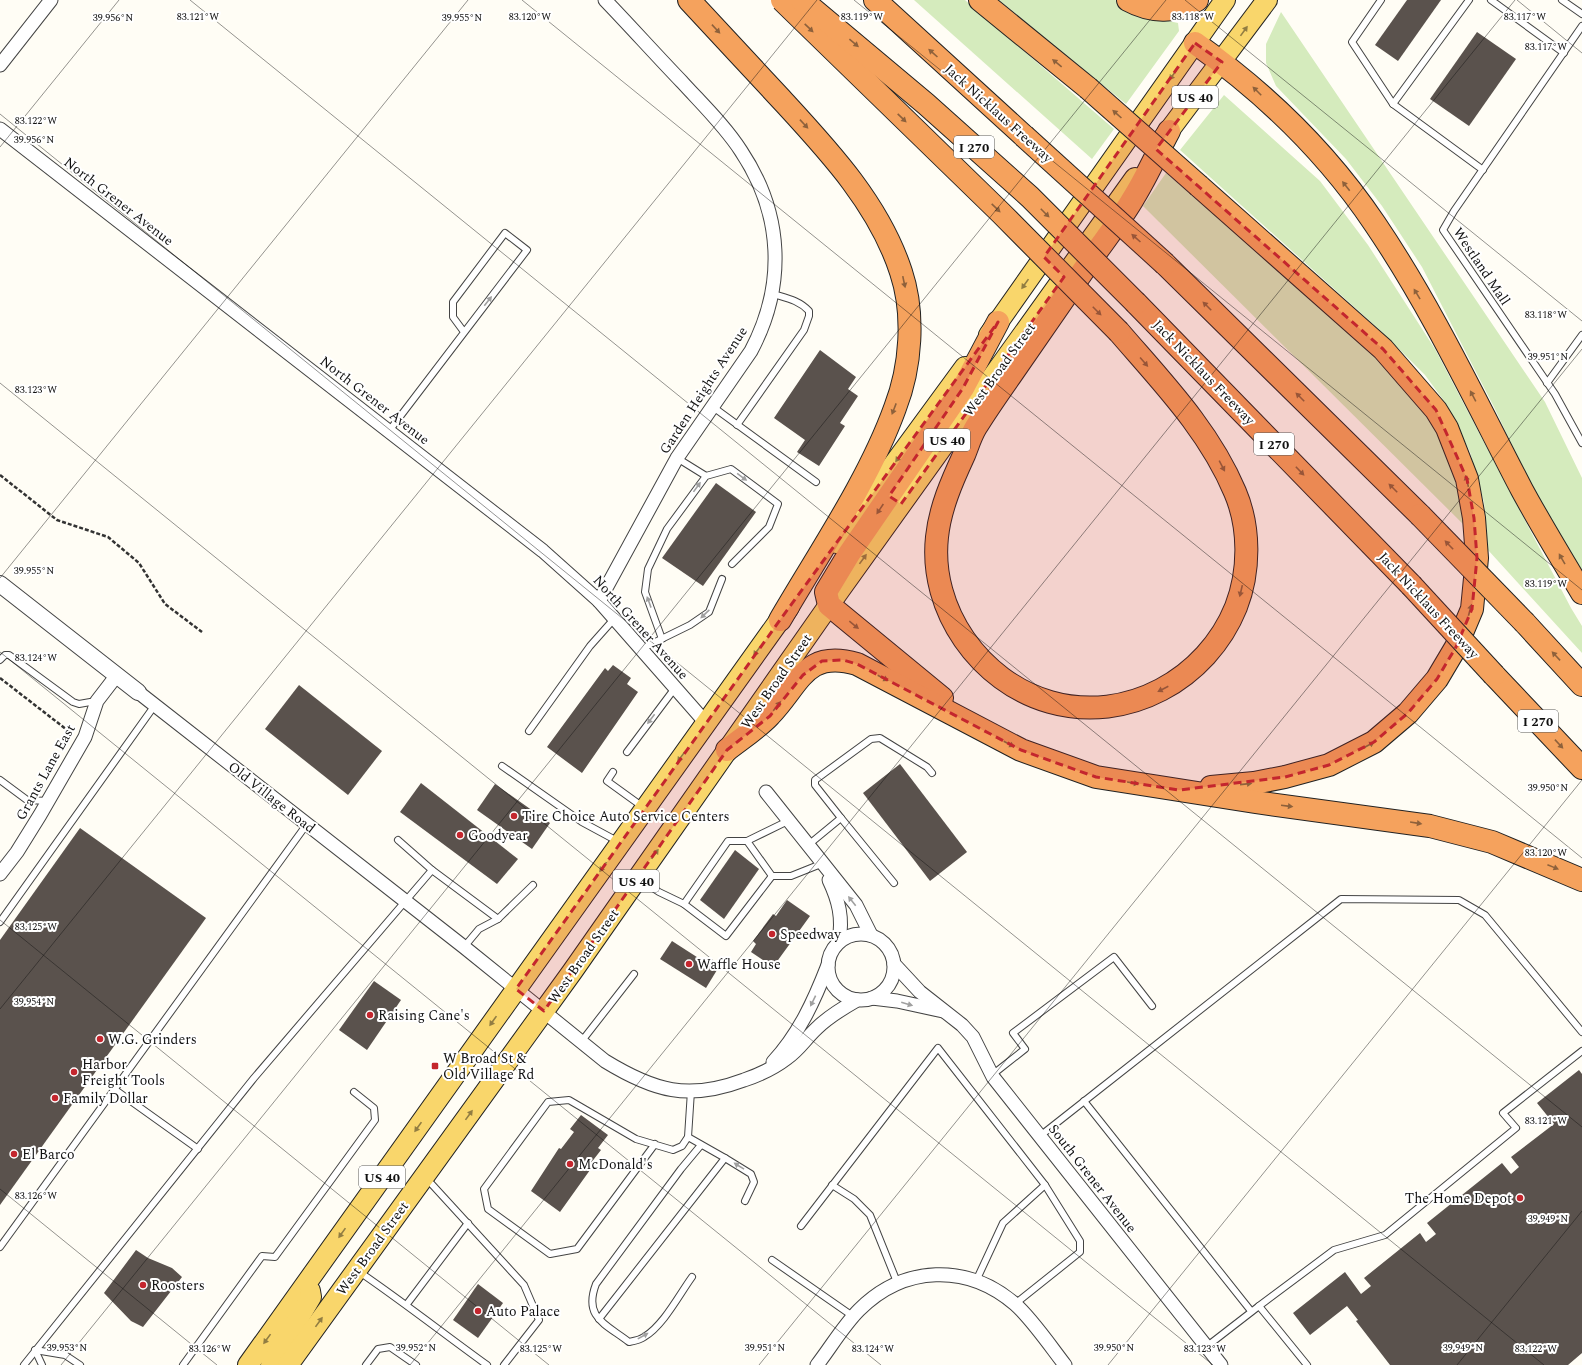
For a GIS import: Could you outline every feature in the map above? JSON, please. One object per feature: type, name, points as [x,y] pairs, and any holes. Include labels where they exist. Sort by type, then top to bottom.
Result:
[{"type":"highway","points":[[689,0],[810,130],[858,188],[891,245],[902,273],[907,298],[909,333],[905,372],[896,408],[875,454],[780,620]]},
{"type":"highway","points":[[782,0],[1001,213],[1119,332],[1192,417],[1219,460],[1236,493],[1245,530],[1246,562],[1242,592],[1230,623],[1213,648],[1196,667],[1176,682],[1153,694],[1103,707],[1075,707],[1049,702],[1024,691],[1000,676],[985,663],[962,638],[949,614],[939,585],[937,536],[948,492],[975,429],[1135,197],[1169,131]]},
{"type":"highway","name":"Jack Nicklaus Freeway","points":[[802,0],[926,104],[1030,197],[1136,303],[1411,585],[1582,768]]},
{"type":"highway","name":"Jack Nicklaus Freeway","points":[[874,0],[1165,264],[1420,515],[1525,623],[1582,685]]},
{"type":"highway","points":[[980,0],[1088,88],[1383,349],[1436,410],[1446,428],[1467,479],[1474,518],[1477,558],[1472,609],[1456,647],[1437,679],[1408,713],[1374,742],[1329,765],[1285,777],[1254,783],[1180,790]]},
{"type":"highway","points":[[1128,0],[1153,8],[1173,10],[1187,7],[1197,0]]},
{"type":"highway","points":[[1195,43],[1247,82],[1313,148],[1336,174],[1375,224],[1438,328],[1523,491],[1582,593]]},
{"type":"highway","points":[[975,725],[829,605],[826,592],[837,573],[963,388],[998,322]]},
{"type":"highway","points":[[727,750],[770,716],[803,675],[814,665],[831,660],[843,660],[857,664],[1021,750],[1096,777],[1430,826],[1492,842],[1582,880]]},
{"type":"main road","name":"West Broad Street","points":[[248,1365],[780,620],[998,322],[1225,0]]},
{"type":"main road","name":"West Broad Street","points":[[288,1365],[544,1011],[829,605],[1169,131],[1267,0]]},
{"type":"main road","points":[[271,1365],[311,1297],[308,1281]]},
{"type":"street","points":[[0,65],[51,0]]},
{"type":"street","name":"Garden Heights Avenue","points":[[599,601],[677,458],[738,372],[760,334],[773,294],[776,266],[775,242],[771,217],[754,171],[727,132],[605,0]]},
{"type":"street","name":"North Grener Avenue","points":[[0,129],[390,431],[542,551],[599,601],[706,723]]},
{"type":"street","name":"Old Village Road","points":[[0,584],[544,1011]]},
{"type":"street","name":"Grants Lane East","points":[[0,874],[17,852],[48,801],[83,741],[97,701],[117,675]]},
{"type":"street","points":[[766,792],[821,864],[856,905],[871,935]]},
{"type":"street","points":[[821,864],[835,893],[840,908],[841,927],[839,941]]},
{"type":"street","points":[[762,1074],[783,1051],[801,1025],[816,995],[828,965],[832,950],[839,941],[860,933],[871,935],[881,940],[889,948],[894,964],[892,979],[886,988],[872,998],[856,1000],[847,998],[838,992],[831,983],[828,965]]},
{"type":"street","name":"South Grener Avenue","points":[[894,964],[901,974],[943,1011],[962,1025],[973,1037],[992,1075],[1221,1365]]},
{"type":"street","name":"South Grener Avenue","points":[[872,998],[897,1001],[943,1011]]},
{"type":"street","points":[[544,1011],[581,1042],[629,1076],[652,1086],[678,1091],[705,1091],[728,1086],[762,1074],[786,1059],[801,1047],[817,1028],[833,1015],[856,1000]]},
{"type":"street","points":[[817,1365],[854,1317],[876,1295],[897,1282],[906,1279],[945,1274],[976,1281],[1015,1304],[1065,1365]]},
{"type":"lane","points":[[1381,0],[1352,42],[1393,104],[1483,170]]},
{"type":"lane","points":[[1393,104],[1469,0]]},
{"type":"lane","points":[[1491,0],[1564,53]]},
{"type":"lane","points":[[1562,0],[1582,14]]},
{"type":"lane","name":"Westland Mall","points":[[1582,26],[1443,230],[1547,383],[1582,442]]},
{"type":"lane","points":[[390,431],[527,250],[505,233],[453,302],[453,317],[464,332]]},
{"type":"lane","points":[[737,425],[796,342],[808,322],[809,311],[804,305],[796,300],[773,294]]},
{"type":"lane","points":[[1547,383],[1582,335]]},
{"type":"lane","points":[[713,407],[816,482]]},
{"type":"lane","points":[[677,458],[706,476]]},
{"type":"lane","points":[[662,639],[645,592],[648,569],[667,529],[706,476],[731,469],[778,504],[769,527],[732,564]]},
{"type":"lane","points":[[641,649],[690,625],[709,612],[722,579]]},
{"type":"lane","points":[[529,731],[590,646],[614,619]]},
{"type":"lane","points":[[0,660],[5,655],[10,655],[73,702],[87,704],[97,701]]},
{"type":"lane","points":[[627,752],[675,688]]},
{"type":"lane","points":[[0,922],[155,705]]},
{"type":"lane","points":[[894,883],[814,782],[871,739],[880,738],[927,768],[932,773]]},
{"type":"lane","points":[[502,766],[582,822],[620,843]]},
{"type":"lane","points":[[613,772],[607,781],[645,808]]},
{"type":"lane","points":[[0,780],[27,800],[48,801]]},
{"type":"lane","points":[[807,846],[842,818]]},
{"type":"lane","points":[[684,904],[728,841],[747,841],[788,821]]},
{"type":"lane","points":[[0,1247],[306,824]]},
{"type":"lane","points":[[398,840],[432,870],[498,919]]},
{"type":"lane","points":[[747,841],[772,876]]},
{"type":"lane","points":[[772,876],[791,876],[821,864]]},
{"type":"lane","points":[[24,1365],[254,1078],[432,870]]},
{"type":"lane","points":[[638,878],[659,892],[684,904],[726,936],[772,876]]},
{"type":"lane","points":[[464,947],[479,929],[498,919],[533,885]]},
{"type":"lane","points":[[1040,1136],[1341,900],[1459,900],[1485,915],[1582,1032]]},
{"type":"lane","points":[[992,1075],[1025,1049],[1014,1033],[1114,957],[1152,1006]]},
{"type":"lane","points":[[581,1042],[634,974]]},
{"type":"lane","points":[[801,1226],[938,1048],[1045,1185],[1080,1241],[1080,1252],[1015,1304]]},
{"type":"lane","points":[[1206,1347],[1251,1311],[1334,1250],[1385,1235],[1516,1128],[1503,1113],[1582,1051]]},
{"type":"lane","points":[[114,1089],[198,1148]]},
{"type":"lane","points":[[655,1144],[577,1249],[550,1254],[488,1209],[484,1189],[548,1102],[569,1100],[636,1138],[655,1144],[673,1150],[682,1146],[688,1137],[691,1091]]},
{"type":"lane","points":[[184,1365],[262,1256],[275,1257],[374,1120],[374,1108],[354,1092]]},
{"type":"lane","points":[[1084,1102],[1251,1311]]},
{"type":"lane","points":[[688,1137],[751,1174],[754,1182],[745,1201]]},
{"type":"lane","points":[[692,1277],[656,1327],[644,1338],[629,1342],[599,1319],[592,1308],[591,1297],[596,1284],[681,1169],[701,1145]]},
{"type":"lane","points":[[599,1319],[725,1158]]},
{"type":"lane","points":[[424,1176],[524,1285],[539,1320],[504,1365]]},
{"type":"lane","points":[[832,1185],[854,1199],[870,1216],[897,1282]]},
{"type":"lane","points":[[976,1281],[1003,1223],[1045,1185]]},
{"type":"lane","points":[[407,1304],[468,1223]]},
{"type":"lane","points":[[772,1260],[854,1317]]},
{"type":"lane","points":[[357,1270],[407,1304],[432,1326],[487,1365]]},
{"type":"lane","points":[[1258,1306],[1307,1365]]},
{"type":"lane","points":[[366,1365],[378,1349],[390,1347],[416,1365]]},
{"type":"lane","points":[[35,1350],[42,1365]]},
{"type":"lane","points":[[35,1350],[65,1355],[80,1365]]},
{"type":"path","points":[[0,475],[57,520],[108,537],[139,563],[165,604],[202,632]]},
{"type":"path","points":[[0,678],[83,741]]},
{"type":"highlighted area","points":[[1195,43],[1222,62],[1156,149],[1383,349],[1436,410],[1467,479],[1474,518],[1477,558],[1472,609],[1456,647],[1437,679],[1408,713],[1374,742],[1329,765],[1285,777],[1179,790],[1096,777],[1051,761],[1021,750],[857,664],[843,660],[822,661],[803,675],[770,716],[727,750],[544,1011],[516,989],[780,620],[998,322],[963,388],[889,496],[901,504],[1064,277],[1044,257]]},
{"type":"green space","points":[[914,0],[965,0],[1114,129],[1092,159]]},
{"type":"green space","points":[[999,0],[1115,0],[1149,17],[1178,23],[1179,31],[1126,104]]},
{"type":"green space","points":[[1281,12],[1545,402],[1582,478],[1582,582],[1552,530],[1494,407],[1422,267],[1382,206],[1346,159],[1276,86],[1266,63],[1266,44]]},
{"type":"green space","points":[[1224,95],[1320,181],[1368,245],[1435,349],[1571,608],[1582,626],[1582,653],[1488,550],[1484,502],[1470,452],[1447,405],[1425,375],[1382,332],[1180,150]]},
{"type":"green space","points":[[1166,173],[1379,356],[1417,400],[1446,445],[1459,482],[1466,527],[1143,206]]},
{"type":"building","points":[[1407,0],[1441,0],[1398,61],[1375,45]]},
{"type":"building","points":[[1477,32],[1516,59],[1469,126],[1430,99]]},
{"type":"building","points":[[820,350],[856,377],[848,389],[858,396],[840,423],[845,426],[819,466],[797,452],[805,440],[774,418]]},
{"type":"building","points":[[716,483],[756,512],[703,586],[662,558]]},
{"type":"building","points":[[613,665],[631,678],[627,684],[638,692],[582,773],[547,747],[605,668],[608,671]]},
{"type":"building","points":[[299,685],[382,751],[348,795],[265,729]]},
{"type":"building","points":[[900,764],[967,852],[930,881],[863,793]]},
{"type":"building","name":"Goodyear","points":[[421,783],[518,859],[497,884],[400,812]]},
{"type":"building","name":"Tire Choice Auto Service Centers","points":[[495,784],[550,823],[532,849],[477,810]]},
{"type":"building","points":[[80,828],[206,918],[0,1205],[0,940]]},
{"type":"building","points":[[735,850],[759,869],[724,919],[700,900]]},
{"type":"building","points":[[787,900],[810,916],[773,967],[751,952],[756,944],[753,941],[773,914],[776,916]]},
{"type":"building","name":"Waffle House","points":[[672,941],[717,970],[706,988],[660,959]]},
{"type":"building","name":"Raising Cane's","points":[[374,981],[401,1000],[367,1050],[339,1030]]},
{"type":"building","name":"The Home Depot","points":[[1579,1070],[1582,1074],[1582,1353],[1568,1365],[1390,1365],[1356,1321],[1358,1320],[1347,1306],[1310,1335],[1293,1313],[1345,1272],[1361,1294],[1371,1286],[1364,1278],[1420,1233],[1426,1242],[1436,1234],[1427,1223],[1502,1163],[1511,1174],[1519,1167],[1511,1157],[1554,1124],[1537,1103]]},
{"type":"building","name":"McDonald's","points":[[581,1115],[608,1135],[598,1148],[601,1150],[587,1168],[590,1170],[560,1212],[531,1191],[559,1148],[561,1149],[574,1132],[570,1129]]},
{"type":"building","name":"Roosters","points":[[136,1250],[148,1258],[172,1268],[182,1277],[143,1327],[131,1321],[104,1293]]},
{"type":"building","name":"Auto Palace","points":[[478,1284],[503,1303],[478,1338],[453,1320]]},
{"type":"place","name":"Tire Choice Auto Service Centers","points":[[514,816]]},
{"type":"place","name":"Goodyear","points":[[460,835]]},
{"type":"place","name":"Speedway","points":[[772,934]]},
{"type":"place","name":"Waffle House","points":[[689,964]]},
{"type":"place","name":"Raising Cane's","points":[[370,1015]]},
{"type":"place","name":"W.G. Grinders","points":[[100,1039]]},
{"type":"place","name":"W Broad St & Old Village Rd","points":[[435,1066]]},
{"type":"place","name":"Harbor Freight Tools","points":[[74,1072]]},
{"type":"place","name":"Family Dollar","points":[[55,1098]]},
{"type":"place","name":"El Barco","points":[[14,1154]]},
{"type":"place","name":"McDonald's","points":[[570,1164]]},
{"type":"place","name":"The Home Depot","points":[[1520,1198]]},
{"type":"place","name":"Roosters","points":[[143,1285]]},
{"type":"place","name":"Auto Palace","points":[[478,1311]]}]
